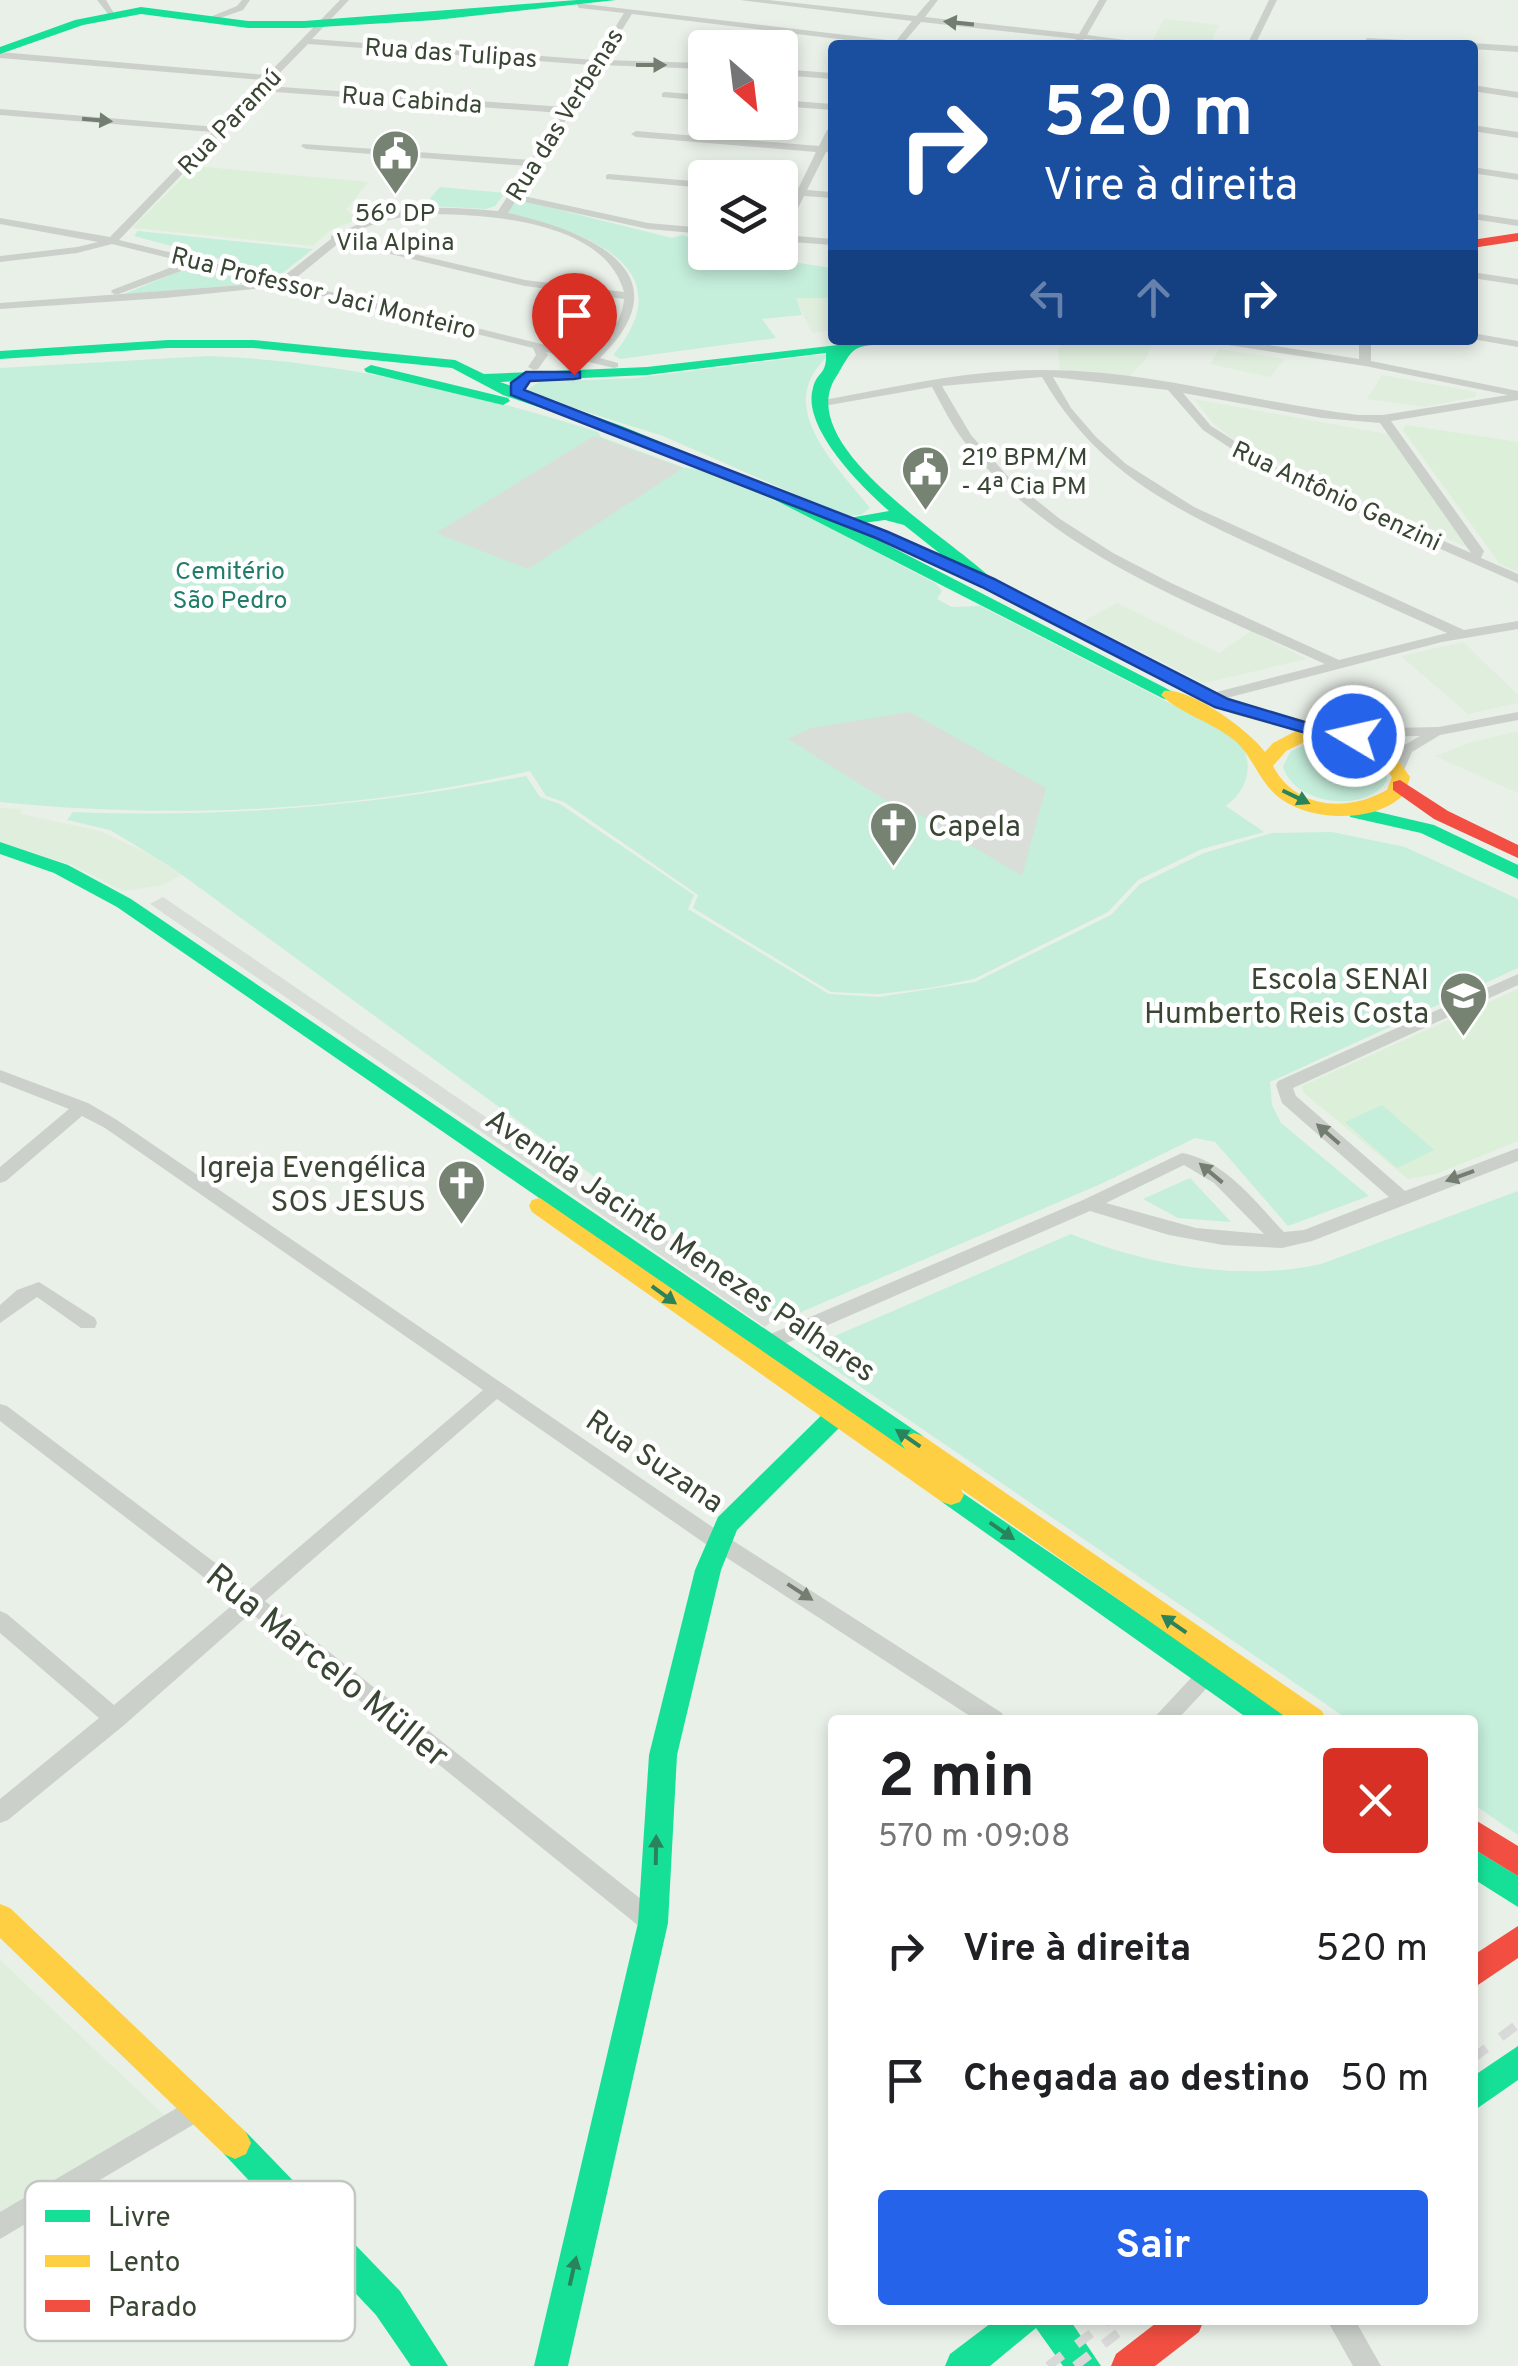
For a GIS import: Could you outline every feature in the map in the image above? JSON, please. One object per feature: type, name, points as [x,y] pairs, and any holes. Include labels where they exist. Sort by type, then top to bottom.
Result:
[{"type":"main road","points":[[0,53],[106,6],[256,25],[619,7]]},
{"type":"main road","points":[[1478,243],[1518,237]]},
{"type":"main road","points":[[0,355],[168,344],[253,344],[455,364],[666,369],[840,348]]},
{"type":"main road","points":[[418,378],[483,378],[532,368],[604,361],[840,348]]},
{"type":"main road","points":[[840,348],[822,382],[818,404],[875,521],[925,569],[1208,714],[1248,742],[1266,763],[1272,780],[1293,797],[1426,828],[1518,873]]},
{"type":"main road","points":[[0,363],[220,352],[304,359],[418,378],[632,437],[845,520],[875,521],[897,516],[913,523],[988,583]]},
{"type":"main road","points":[[418,378],[420,368],[455,364],[483,378]]},
{"type":"main road","points":[[532,368],[632,437]]},
{"type":"main road","points":[[794,503],[875,521],[1210,698],[1382,749],[1399,776],[1440,814],[1518,852]]},
{"type":"main road","points":[[925,569],[968,586],[988,583]]},
{"type":"main road","points":[[1266,763],[1282,741],[1328,732]]},
{"type":"main road","points":[[1343,810],[1379,803],[1399,776]]},
{"type":"main road","name":"Avenida Jacinto Menezes Palhares","points":[[0,848],[61,869],[107,892],[1215,1666],[1303,1715]]},
{"type":"main road","name":"Avenida Jacinto Menezes Palhares","points":[[0,857],[76,887],[113,907],[308,1034]]},
{"type":"main road","points":[[718,1540],[726,1524],[844,1407]]},
{"type":"main road","name":"Rua Suzana","points":[[551,2366],[653,1924],[663,1755],[718,1540]]},
{"type":"main road","name":"Avenida Jacinto Menezes Palhares","points":[[1215,1666],[1267,1715]]},
{"type":"main road","points":[[1478,1836],[1518,1862]]},
{"type":"main road","points":[[1478,1865],[1518,1893]]},
{"type":"main road","points":[[0,1918],[198,2106],[270,2181]]},
{"type":"main road","points":[[1478,1970],[1518,1940]]},
{"type":"main road","points":[[1478,2092],[1518,2061]]},
{"type":"main road","points":[[355,2269],[388,2303],[431,2366]]},
{"type":"main road","points":[[962,2366],[1015,2325]]},
{"type":"main road","points":[[1053,2325],[1084,2366]]},
{"type":"main road","points":[[1128,2366],[1181,2325]]},
{"type":"street","points":[[208,18],[240,8],[246,0]]},
{"type":"street","name":"Rua Paramú","points":[[112,241],[345,0]]},
{"type":"street","points":[[744,0],[1072,40]]},
{"type":"street","points":[[901,40],[934,0]]},
{"type":"street","points":[[1080,40],[1103,0]]},
{"type":"street","points":[[1253,40],[1273,0]]},
{"type":"street","points":[[619,7],[868,40]]},
{"type":"street","name":"Rua das Verbenas","points":[[500,215],[596,62],[619,7]]},
{"type":"street","name":"Rua das Tulipas","points":[[306,41],[688,65]]},
{"type":"street","points":[[1478,46],[1518,49]]},
{"type":"street","points":[[0,53],[270,78]]},
{"type":"street","points":[[798,73],[828,76]]},
{"type":"street","name":"Rua Cabinda","points":[[260,88],[564,110]]},
{"type":"street","points":[[1478,89],[1518,95]]},
{"type":"street","points":[[664,94],[688,96]]},
{"type":"street","points":[[798,105],[828,108]]},
{"type":"street","points":[[0,112],[220,130]]},
{"type":"street","points":[[1478,129],[1518,135]]},
{"type":"street","points":[[636,134],[828,149],[798,196]]},
{"type":"street","points":[[306,146],[532,163]]},
{"type":"street","points":[[1478,171],[1518,177]]},
{"type":"street","points":[[609,176],[688,183]]},
{"type":"street","points":[[800,192],[828,195]]},
{"type":"street","points":[[512,196],[648,226],[688,230]]},
{"type":"street","points":[[0,306],[282,283],[335,238],[376,218],[411,212],[500,215],[565,232],[597,247],[618,266],[630,296],[622,326],[604,361]]},
{"type":"street","points":[[1478,217],[1518,223]]},
{"type":"street","name":"Rua Professor Jaci Monteiro","points":[[0,221],[112,241],[282,283],[532,368],[568,351],[604,361]]},
{"type":"street","points":[[40,256],[52,240],[52,228]]},
{"type":"street","points":[[335,238],[524,284],[630,296]]},
{"type":"street","points":[[798,239],[828,242]]},
{"type":"street","points":[[0,260],[112,241]]},
{"type":"street","points":[[98,300],[195,261]]},
{"type":"street","points":[[1478,276],[1518,282]]},
{"type":"street","points":[[1478,337],[1518,344]]},
{"type":"street","points":[[1257,345],[1518,392]]},
{"type":"street","points":[[1366,345],[1371,364]]},
{"type":"street","points":[[818,404],[1046,374],[1172,388],[1344,418],[1383,419],[1518,392]]},
{"type":"street","points":[[1046,374],[1083,433],[1164,495],[1223,527],[1460,634]]},
{"type":"street","points":[[936,386],[954,422],[980,459],[1056,521],[1161,581],[1336,664]]},
{"type":"street","name":"Rua Antônio Genzini","points":[[1172,388],[1207,428],[1272,470],[1518,579]]},
{"type":"street","points":[[1383,419],[1478,550],[1474,560]]},
{"type":"street","points":[[1210,698],[1460,634],[1518,625]]},
{"type":"street","points":[[1328,732],[1439,731],[1518,716]]},
{"type":"street","points":[[1399,776],[1406,750],[1439,731]]},
{"type":"street","points":[[1402,1198],[1288,1099],[1284,1085],[1518,979]]},
{"type":"street","name":"Rua Suzana","points":[[0,1076],[82,1108],[718,1540]]},
{"type":"street","points":[[0,1177],[82,1108]]},
{"type":"street","points":[[1089,1204],[1183,1235],[1282,1241],[1306,1236],[1518,1154]]},
{"type":"street","points":[[756,1348],[1191,1158],[1210,1170],[1282,1241]]},
{"type":"street","points":[[0,1316],[23,1295],[39,1289],[88,1323]]},
{"type":"street","points":[[0,1813],[115,1719],[496,1389]]},
{"type":"street","name":"Rua Marcelo Müller","points":[[1,1413],[250,1600],[653,1924]]},
{"type":"street","points":[[718,1540],[986,1715]]},
{"type":"street","points":[[0,1620],[115,1719]]},
{"type":"street","points":[[1168,1715],[1215,1666]]},
{"type":"street","points":[[74,2181],[198,2106]]},
{"type":"street","points":[[0,2226],[25,2211]]},
{"type":"street","points":[[1343,2325],[1368,2366]]},
{"type":"shaded area","points":[[1164,19],[1219,25],[1212,40],[1153,40]]},
{"type":"shaded area","points":[[195,166],[368,182],[346,210],[359,219],[330,230],[313,246],[132,228]]},
{"type":"shaded area","points":[[795,298],[828,298],[828,331],[812,333]]},
{"type":"shaded area","points":[[1062,345],[1152,345],[1145,360],[1129,377],[1060,370],[1058,350]]},
{"type":"shaded area","points":[[1219,349],[1285,359],[1270,377],[1210,364]]},
{"type":"shaded area","points":[[1382,375],[1476,392],[1475,397],[1425,407],[1367,399]]},
{"type":"shaded area","points":[[1194,399],[1387,434],[1468,548],[1241,445],[1214,424]]},
{"type":"shaded area","points":[[1406,425],[1518,442],[1518,572],[1500,564],[1403,430]]},
{"type":"shaded area","points":[[594,436],[683,468],[528,569],[436,533]]},
{"type":"shaded area","points":[[1117,603],[1219,653],[1251,631],[1307,659],[1204,683],[1082,622]]},
{"type":"shaded area","points":[[1463,642],[1518,695],[1518,703],[1468,714],[1401,656]]},
{"type":"shaded area","points":[[910,712],[1046,788],[1022,876],[905,806],[898,808],[788,739],[811,728]]},
{"type":"shaded area","points":[[1518,731],[1518,793],[1435,756],[1472,742]]},
{"type":"shaded area","points":[[0,808],[22,809],[21,814],[99,831],[188,871],[163,885],[123,891],[72,865],[0,842]]},
{"type":"shaded area","points":[[163,897],[778,1316],[765,1327],[150,904]]},
{"type":"shaded area","name":"Escola SENAI Humberto Reis Costa","points":[[1518,989],[1518,1141],[1436,1174],[1408,1179],[1303,1092],[1302,1086]]},
{"type":"shaded area","points":[[0,1960],[167,2118],[62,2181],[25,2181],[25,2203],[0,2218]]},
{"type":"green space","points":[[440,187],[505,193],[495,206],[486,209],[430,206],[427,202]]},
{"type":"green space","points":[[516,199],[672,238],[688,237],[688,270],[798,270],[798,263],[828,267],[828,298],[796,298],[802,315],[762,319],[776,338],[620,359],[613,355],[633,324],[639,297],[632,275],[616,257],[592,242],[507,213]]},
{"type":"green space","points":[[138,231],[313,249],[280,275],[134,236]]},
{"type":"green space","points":[[194,265],[255,284],[124,294]]},
{"type":"green space","points":[[825,354],[827,357],[812,376],[806,396],[808,415],[827,455],[870,508],[861,515],[845,516],[663,436],[527,390],[539,382],[635,378]]},
{"type":"green space","name":"Cemitério São Pedro","points":[[209,356],[357,372],[502,404],[598,432],[601,437],[768,497],[935,583],[942,591],[937,599],[952,607],[980,606],[1230,734],[1244,751],[1248,771],[1241,790],[1226,806],[1264,832],[1202,849],[1138,880],[1108,912],[974,979],[879,994],[831,992],[693,908],[698,895],[564,802],[546,796],[530,771],[399,795],[266,808],[134,810],[0,802],[0,368]]},
{"type":"green space","points":[[1312,742],[1348,744],[1371,752],[1380,759],[1387,781],[1363,798],[1348,801],[1315,797],[1289,779],[1283,766],[1291,751]]},
{"type":"green space","points":[[526,776],[540,797],[560,804],[694,895],[688,909],[829,994],[879,997],[975,982],[1111,915],[1140,884],[1204,853],[1272,833],[1332,832],[1405,847],[1518,899],[1518,968],[1270,1082],[1272,1105],[1281,1123],[1369,1196],[1288,1226],[1215,1142],[1195,1138],[1103,1183],[787,1318],[170,866],[110,830],[67,820],[73,812],[188,813],[301,808]]},
{"type":"green space","points":[[1382,1105],[1434,1150],[1397,1168],[1345,1122]]},
{"type":"green space","points":[[1190,1178],[1231,1222],[1178,1218],[1143,1199]]},
{"type":"green space","points":[[1518,1191],[1518,1835],[1478,1807],[1478,1715],[1342,1715],[805,1349],[1071,1234],[1162,1262],[1226,1271],[1321,1264]]},
{"type":"railway","points":[[1478,2054],[1518,2024]]},
{"type":"railway","points":[[1048,2366],[1102,2325]]},
{"type":"railway","points":[[1075,2366],[1128,2325]]},
{"type":"traffic: fast","points":[[0,51],[79,22],[141,11],[174,12],[248,25],[348,23],[611,0]]},
{"type":"traffic: fast","points":[[0,355],[168,344],[253,344],[455,364],[508,392],[617,429],[781,497],[1170,695]]},
{"type":"traffic: fast","points":[[851,345],[820,388],[821,413],[834,441],[855,469],[911,523],[988,583]]},
{"type":"traffic: fast","points":[[844,347],[856,345]]},
{"type":"traffic: fast","points":[[485,378],[647,371],[833,348],[834,369]]},
{"type":"traffic: fast","points":[[371,369],[503,401]]},
{"type":"traffic: fast","points":[[845,521],[885,515],[908,521]]},
{"type":"traffic: fast","points":[[1357,813],[1427,829],[1518,873]]},
{"type":"traffic: fast","points":[[0,848],[61,869],[124,903],[914,1443]]},
{"type":"traffic: fast","points":[[551,2366],[653,1923],[663,1755],[708,1570],[727,1524],[849,1403]]},
{"type":"traffic: fast","points":[[951,1495],[1265,1715]]},
{"type":"traffic: fast","points":[[1478,1865],[1518,1893]]},
{"type":"traffic: fast","points":[[1478,2092],[1518,2061]]},
{"type":"traffic: fast","points":[[235,2143],[271,2181]]},
{"type":"traffic: fast","points":[[355,2268],[388,2303],[431,2366]]},
{"type":"traffic: fast","points":[[962,2366],[1015,2325]]},
{"type":"traffic: fast","points":[[1053,2325],[1084,2366]]},
{"type":"traffic: slow","points":[[1197,692],[1240,710],[1315,731]]},
{"type":"traffic: slow","points":[[1170,695],[1240,736],[1257,753],[1274,783],[1300,803],[1333,810],[1366,806],[1395,793],[1401,777],[1374,747],[1335,732],[1296,736],[1279,747],[1266,763]]},
{"type":"traffic: slow","points":[[540,1206],[951,1495]]},
{"type":"traffic: slow","points":[[914,1443],[1305,1715]]},
{"type":"traffic: slow","points":[[0,1918],[235,2143]]},
{"type":"traffic: jam","points":[[1478,243],[1518,237]]},
{"type":"traffic: jam","points":[[1400,786],[1441,815],[1518,852]]},
{"type":"traffic: jam","points":[[1478,1835],[1518,1863]]},
{"type":"traffic: jam","points":[[1478,1970],[1518,1940]]},
{"type":"traffic: jam","points":[[1128,2366],[1181,2325]]},
{"type":"place","name":"56º DP Vila Alpina","points":[[395,196]]},
{"type":"place","name":"21º BPM/M - 4ª Cia PM","points":[[926,512]]},
{"type":"place","name":"Capela","points":[[893,868]]},
{"type":"place","name":"Escola SENAI Humberto Reis Costa","points":[[1464,1038]]},
{"type":"place","name":"Igreja Evengélica SOS JESUS","points":[[461,1226]]},
{"type":"route","points":[[574,375],[526,376],[518,383],[516,392],[882,535],[988,583],[1221,703],[1320,732],[1354,736]]}]
